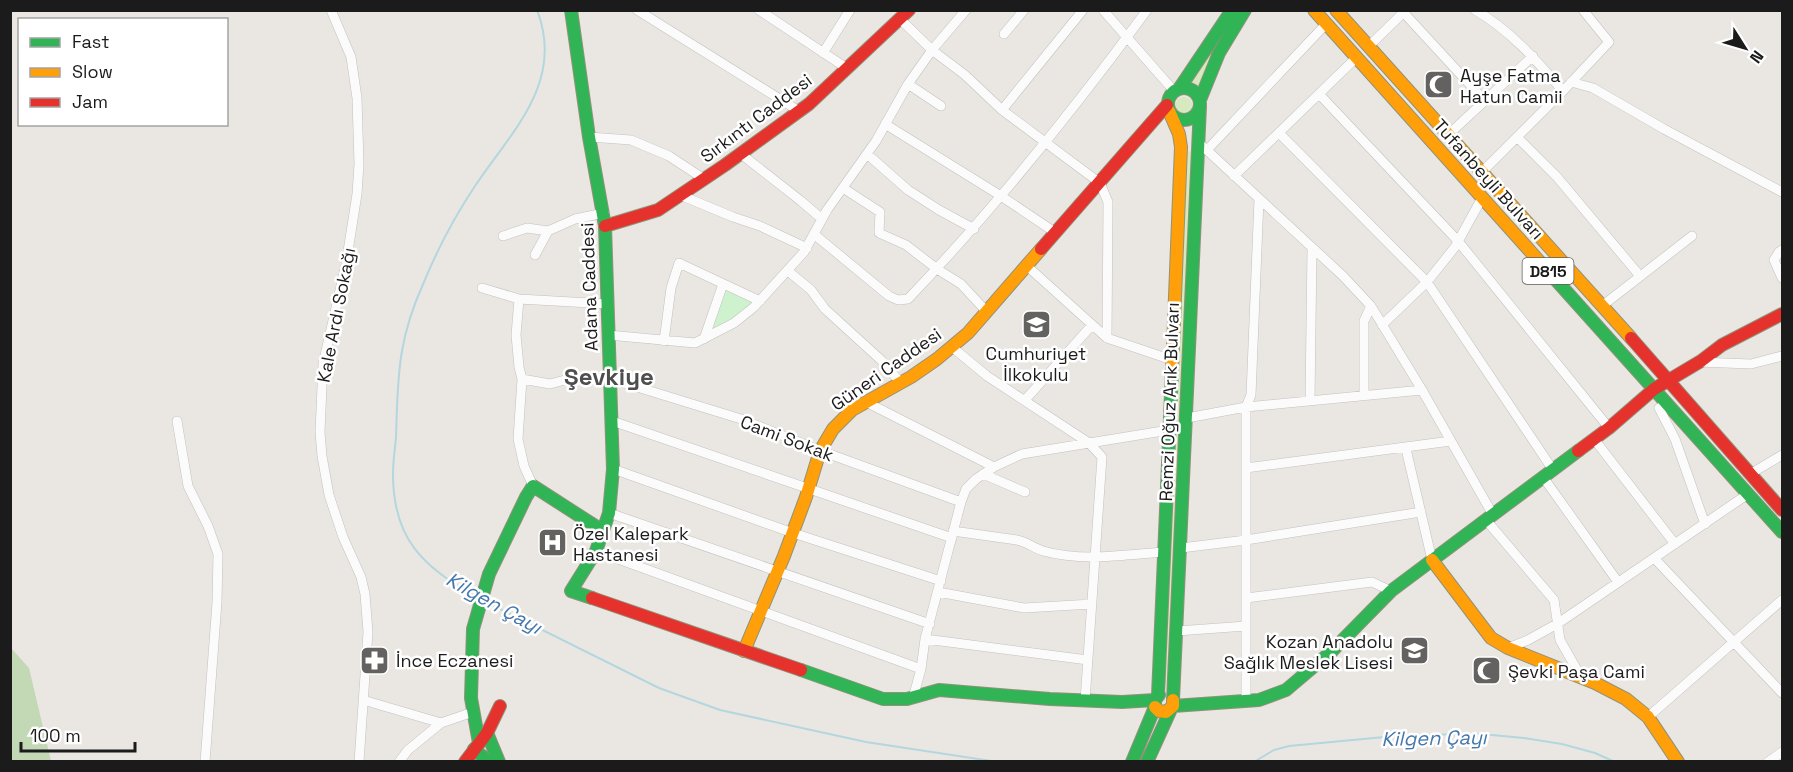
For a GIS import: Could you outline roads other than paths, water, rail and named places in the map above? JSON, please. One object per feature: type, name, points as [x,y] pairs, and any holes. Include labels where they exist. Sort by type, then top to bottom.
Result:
[{"type":"main road","points":[[565,10],[579,68]]},
{"type":"main road","name":"Adana Caddesi","points":[[571,10],[589,137],[605,219],[613,469],[609,513],[603,531],[596,551],[571,591],[744,651]]},
{"type":"main road","points":[[573,25],[579,10]]},
{"type":"main road","name":"Güneri Caddesi","points":[[744,651],[763,613],[809,490],[821,451],[840,420],[852,410],[901,383],[952,347],[987,312],[1168,108],[1170,95],[1177,90],[1232,10]]},
{"type":"main road","points":[[1168,108],[1176,119],[1187,121],[1196,115],[1219,53],[1245,10]]},
{"type":"main road","name":"Tufanbeyli Bulvarı","points":[[1314,10],[1782,532]]},
{"type":"main road","name":"Tufanbeyli Bulvarı","points":[[1336,10],[1782,510]]},
{"type":"main road","name":"Sırkıntı Caddesi","points":[[605,219],[658,210],[741,154],[799,111],[848,69],[904,15]]},
{"type":"main road","points":[[1177,90],[1184,88],[1194,92],[1200,103]]},
{"type":"main road","name":"Remzi Oğuz Arık Bulvarı","points":[[1147,762],[1172,705],[1178,631],[1187,418],[1203,146],[1200,103]]},
{"type":"main road","name":"Remzi Oğuz Arık Bulvarı","points":[[1132,762],[1156,701],[1180,147],[1179,134],[1168,108]]},
{"type":"main road","points":[[744,651],[883,699],[913,698],[939,690],[1085,701],[1156,701],[1162,712],[1172,705],[1259,700],[1286,690],[1332,651],[1391,591],[1609,428],[1654,389],[1722,345],[1782,314]]},
{"type":"main road","points":[[489,762],[480,742],[471,698],[473,630],[489,574],[526,496],[533,486],[603,531]]},
{"type":"main road","points":[[1432,560],[1491,638],[1508,648],[1595,683],[1626,699],[1648,717],[1678,762]]},
{"type":"main road","points":[[465,762],[480,742],[500,706]]},
{"type":"main road","points":[[480,742],[499,762]]},
{"type":"street","name":"Kale Ardı Sokağı","points":[[331,10],[351,57],[357,108],[358,164],[357,194],[346,264],[323,364],[320,432],[329,495],[343,537],[362,577],[365,594],[368,632],[359,762]]},
{"type":"street","points":[[637,10],[799,111]]},
{"type":"street","points":[[759,10],[848,69]]},
{"type":"street","points":[[776,21],[783,10]]},
{"type":"street","points":[[824,53],[850,10]]},
{"type":"street","points":[[608,335],[695,343],[734,323],[760,301],[807,248],[822,219],[867,154],[908,84],[932,50],[966,10]]},
{"type":"street","points":[[1004,34],[1024,10]]},
{"type":"street","points":[[1002,110],[1083,10]]},
{"type":"street","points":[[1103,10],[1177,90]]},
{"type":"street","points":[[815,235],[889,296],[898,300],[908,299],[974,229],[1147,10]]},
{"type":"street","points":[[1475,10],[1495,22],[1533,56],[1563,91]]},
{"type":"street","points":[[1482,172],[1609,42],[1582,10]]},
{"type":"street","points":[[1368,47],[1405,12],[1485,100]]},
{"type":"street","points":[[904,15],[932,50],[965,75],[1002,110],[1100,183],[1108,202],[1107,339]]},
{"type":"street","points":[[1326,24],[1203,146],[1343,276],[1371,306],[1451,441],[1490,517],[1554,600],[1560,640],[1581,678]]},
{"type":"street","points":[[1448,135],[1533,56]]},
{"type":"street","points":[[1234,176],[1356,58]]},
{"type":"street","points":[[1571,82],[1593,88],[1782,192]]},
{"type":"street","points":[[908,84],[941,106]]},
{"type":"street","points":[[1319,94],[1458,241],[1609,428]]},
{"type":"street","points":[[885,124],[1056,233]]},
{"type":"street","points":[[1279,133],[1427,282],[1618,582]]},
{"type":"street","points":[[589,137],[631,140],[669,156],[704,179]]},
{"type":"street","points":[[1517,137],[1557,177],[1640,276]]},
{"type":"street","points":[[741,154],[822,219]]},
{"type":"street","points":[[867,154],[908,190],[974,229]]},
{"type":"street","points":[[843,188],[880,212],[879,233],[906,245],[961,284],[987,312]]},
{"type":"street","points":[[680,195],[733,218],[760,226],[807,248]]},
{"type":"street","points":[[1382,325],[1427,282],[1458,241],[1482,198]]},
{"type":"street","points":[[1246,701],[1246,406],[1251,395],[1259,199]]},
{"type":"street","points":[[502,236],[527,228],[548,231],[575,219],[605,219]]},
{"type":"street","points":[[536,255],[548,231]]},
{"type":"street","points":[[1602,306],[1692,236]]},
{"type":"street","points":[[1310,400],[1312,249]]},
{"type":"street","points":[[1782,250],[1774,260],[1782,278]]},
{"type":"street","points":[[664,341],[671,288],[679,263],[760,301]]},
{"type":"street","points":[[1027,266],[1107,339],[1172,360]]},
{"type":"street","points":[[788,271],[811,290],[825,309],[881,360],[901,383]]},
{"type":"street","points":[[704,339],[723,284]]},
{"type":"street","points":[[482,288],[519,299],[608,304]]},
{"type":"street","points":[[519,299],[516,335],[522,379],[518,439],[524,466],[533,486]]},
{"type":"street","points":[[1364,395],[1364,321],[1371,306]]},
{"type":"street","points":[[1025,400],[1092,325]]},
{"type":"street","points":[[952,347],[987,376],[1089,443],[1102,457],[1085,701]]},
{"type":"street","points":[[1698,362],[1751,364],[1782,356]]},
{"type":"street","name":"Cami Sokak","points":[[522,379],[550,384],[576,377],[611,379],[741,419],[961,502]]},
{"type":"street","points":[[1187,418],[1246,406],[1422,390]]},
{"type":"street","points":[[866,402],[994,467]]},
{"type":"street","points":[[1667,403],[1659,408],[1675,439],[1705,524]]},
{"type":"street","points":[[177,421],[189,486],[218,554],[206,762]]},
{"type":"street","points":[[612,421],[809,490],[953,534],[1017,540],[1027,542],[1041,551],[1095,558],[1164,552]]},
{"type":"street","points":[[913,698],[921,669],[925,639],[966,489],[994,467],[1022,454],[1168,430]]},
{"type":"street","points":[[1594,439],[1675,544]]},
{"type":"street","points":[[1246,468],[1451,441]]},
{"type":"street","points":[[1406,448],[1432,560]]},
{"type":"street","points":[[1750,474],[1782,455]]},
{"type":"street","points":[[613,469],[793,533],[941,581]]},
{"type":"street","points":[[983,474],[1025,492]]},
{"type":"street","points":[[1508,648],[1557,624],[1748,494]]},
{"type":"street","points":[[1181,548],[1421,512]]},
{"type":"street","points":[[609,513],[930,624]]},
{"type":"street","points":[[596,551],[921,669]]},
{"type":"street","points":[[1654,558],[1782,693]]},
{"type":"street","points":[[1246,598],[1372,582],[1391,591]]},
{"type":"street","points":[[938,592],[1024,608],[1092,604]]},
{"type":"street","points":[[1648,717],[1782,600]]},
{"type":"street","points":[[1178,631],[1246,626]]},
{"type":"street","points":[[925,639],[1088,660]]},
{"type":"street","points":[[363,700],[441,723]]},
{"type":"street","points":[[399,762],[408,750],[441,723],[473,712]]},
{"type":"street","points":[[1768,762],[1782,752]]},
{"type":"waterway","name":"Kilgen Çayı","points":[[476,597],[457,586],[426,562],[405,534],[399,517],[394,497],[393,474],[399,372],[411,316],[420,290],[441,245],[475,186],[518,125],[539,83],[544,60],[544,36],[537,10]]},
{"type":"waterway","name":"Kilgen Çayı","points":[[484,601],[659,688],[720,710],[866,742],[998,762]]},
{"type":"waterway","name":"Kilgen Çayı","points":[[1254,762],[1274,750],[1289,746],[1406,735],[1481,734],[1562,744],[1595,753],[1615,762]]},
{"type":"place","name":"Ayşe Fatma Hatun Camii","points":[[1439,85]]},
{"type":"place","name":"Cumhuriyet İlkokulu","points":[[1036,324]]},
{"type":"place","name":"Özel Kalepark Hastanesi","points":[[552,543]]},
{"type":"place","name":"Kozan Anadolu Sağlık Meslek Lisesi","points":[[1414,651]]},
{"type":"place","name":"İnce Eczanesi","points":[[375,660]]},
{"type":"place","name":"Şevki Paşa Cami","points":[[1487,671]]},
{"type":"district","name":"Şevkiye","points":[[609,376]]}]
